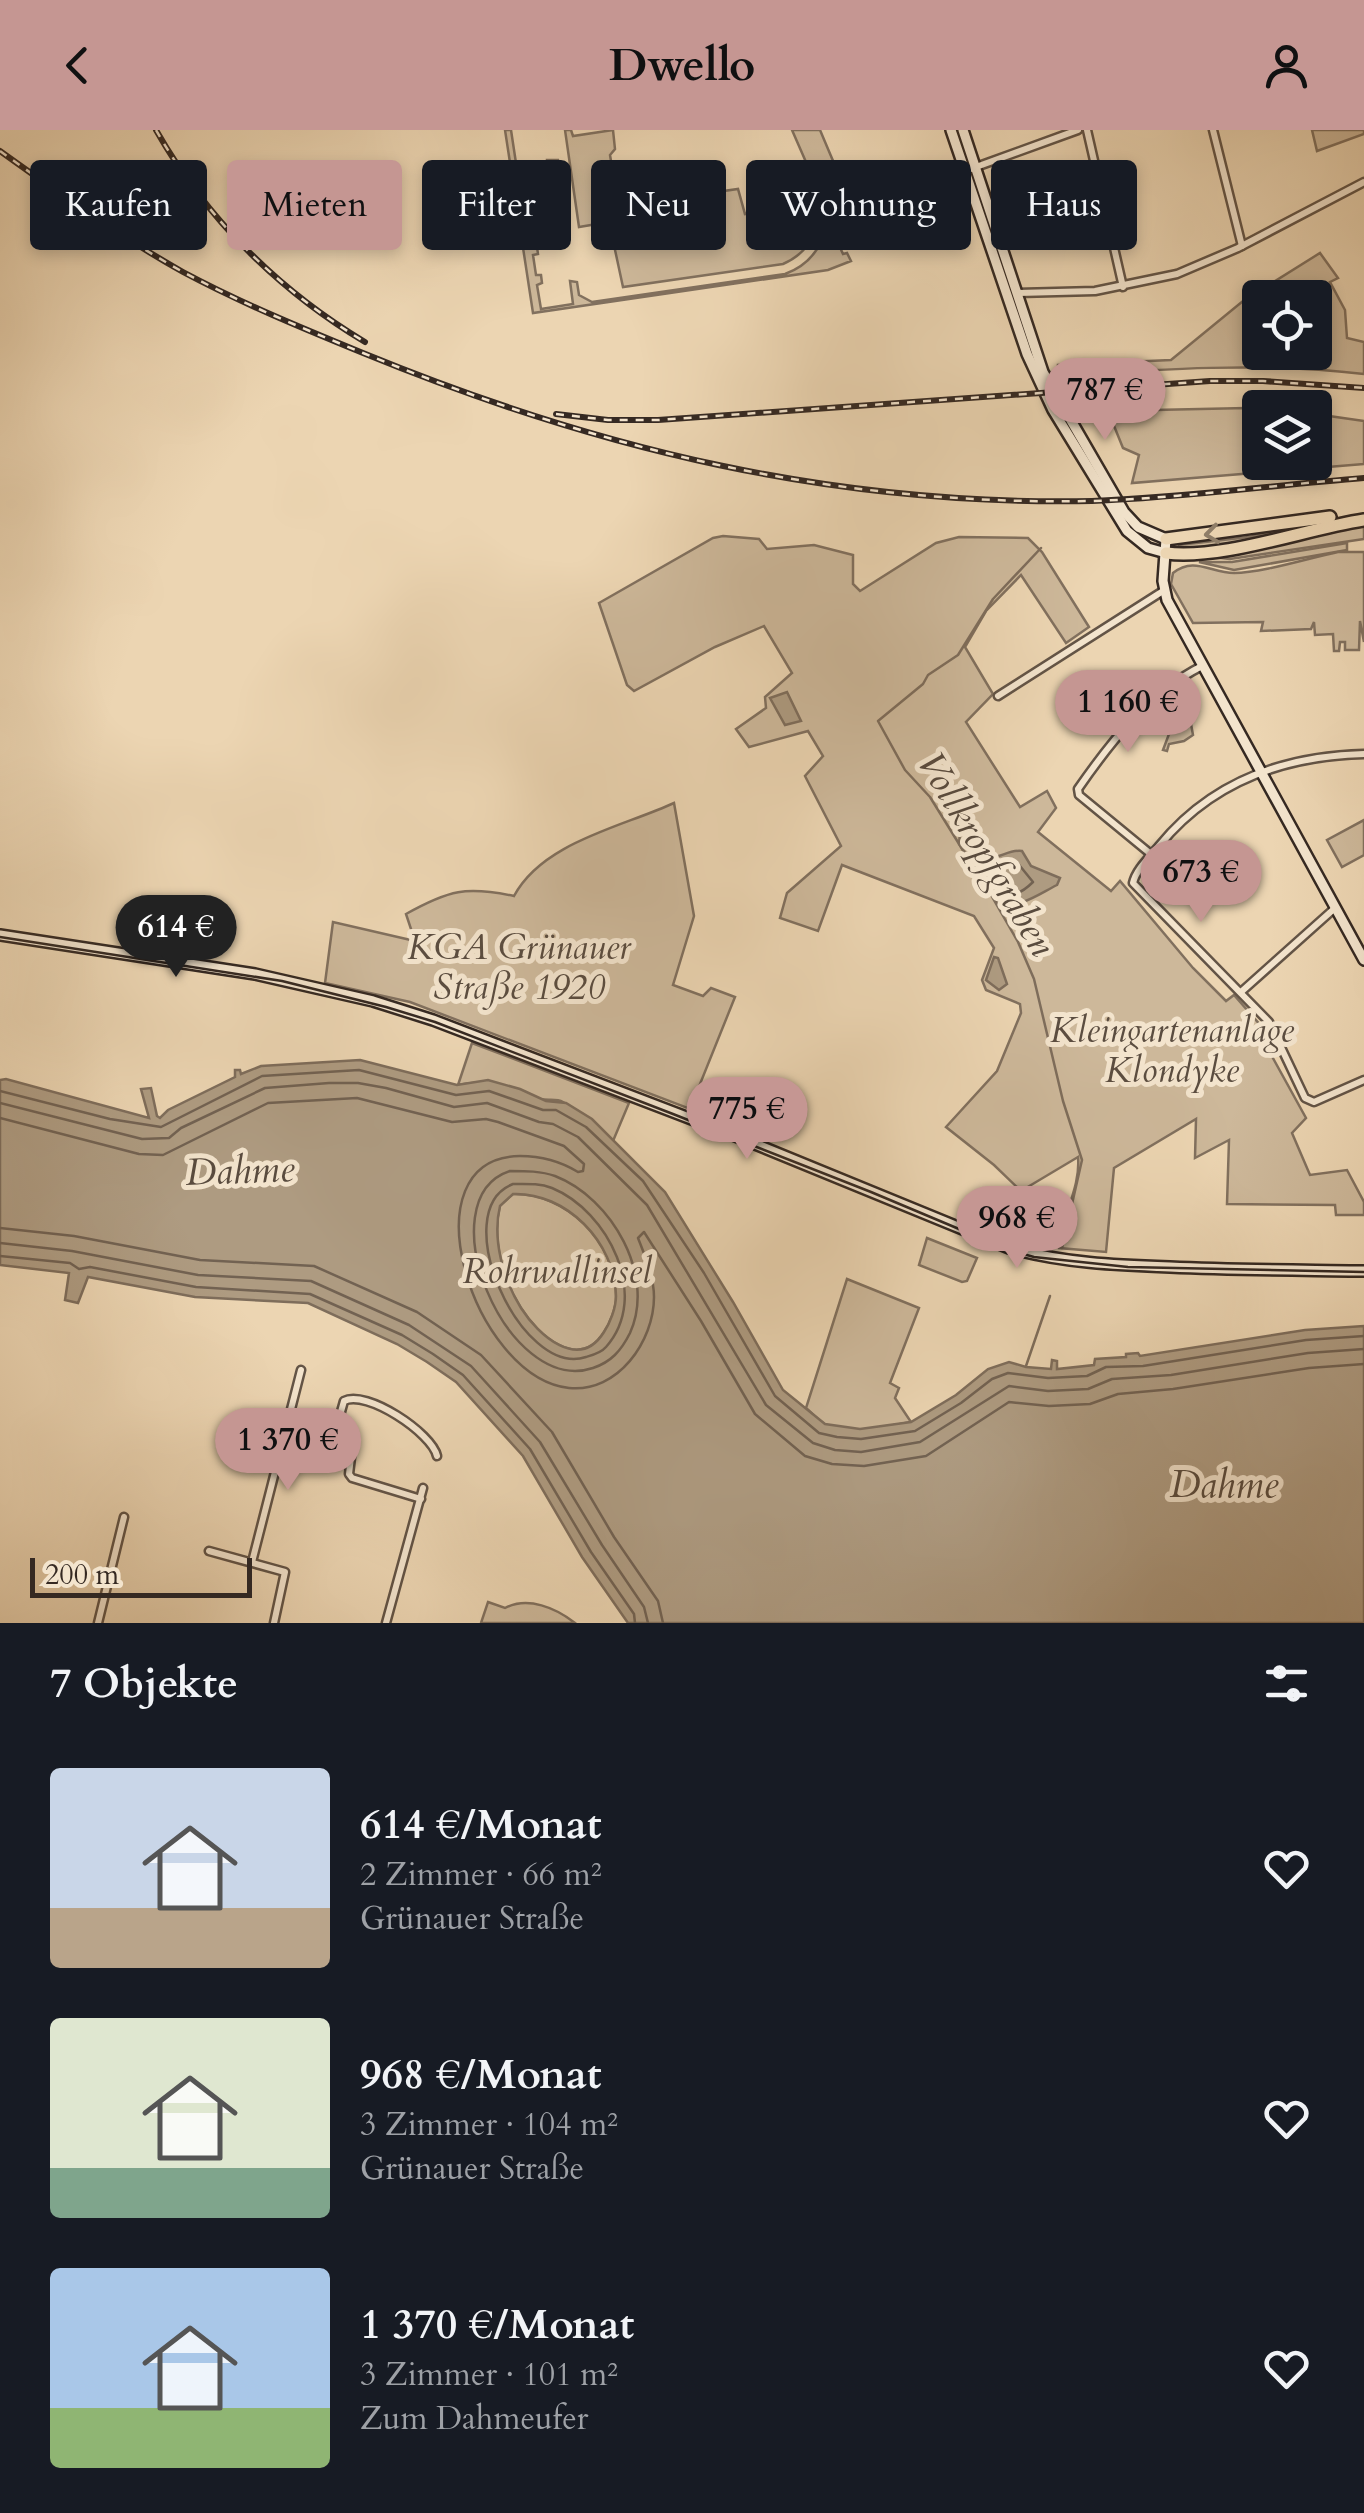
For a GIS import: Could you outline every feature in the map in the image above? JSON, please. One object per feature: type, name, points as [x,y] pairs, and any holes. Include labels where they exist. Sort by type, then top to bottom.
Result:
[{"type":"highway","points":[[1166,546],[1364,512]]},
{"type":"highway","points":[[1166,546],[1196,553],[1364,520]]},
{"type":"main road","points":[[950,130],[965,160]]},
{"type":"main road","points":[[963,130],[968,160]]},
{"type":"main road","points":[[971,172],[1055,397],[1124,512],[1166,546]]},
{"type":"main road","points":[[971,172],[1027,354],[1052,410],[1128,532],[1148,548],[1166,546]]},
{"type":"main road","points":[[1166,546],[1163,591],[1364,960]]},
{"type":"main road","points":[[0,935],[255,974],[374,1001],[711,1127],[1035,1256],[1157,1266],[1364,1271]]},
{"type":"street","points":[[971,169],[1078,130]]},
{"type":"street","points":[[1087,130],[1122,287]]},
{"type":"street","points":[[1213,130],[1242,246]]},
{"type":"street","points":[[1018,293],[1122,287],[1177,274],[1242,246],[1364,182]]},
{"type":"street","points":[[998,696],[1163,591]]},
{"type":"street","points":[[1152,855],[1079,796],[1078,789],[1153,697],[1171,682],[1202,666]]},
{"type":"street","points":[[1364,754],[1314,756],[1261,772],[1190,812],[1152,855],[1133,884],[1274,1029],[1309,1102],[1364,1080]]},
{"type":"street","points":[[1242,992],[1335,908]]},
{"type":"street","points":[[252,1562],[302,1370]]},
{"type":"street","points":[[420,1499],[349,1474],[352,1450],[334,1433],[344,1401],[360,1398],[398,1417],[434,1446],[437,1456]]},
{"type":"street","points":[[386,1623],[424,1488]]},
{"type":"street","points":[[98,1623],[124,1517]]},
{"type":"street","points":[[209,1551],[282,1570],[287,1576],[274,1623]]},
{"type":"green space","points":[[505,130],[511,130],[516,160],[510,160]]},
{"type":"green space","points":[[565,130],[571,130],[573,136],[613,130],[615,149],[611,160],[591,160],[591,225],[579,227]]},
{"type":"green space","points":[[792,130],[820,130],[833,160],[805,160]]},
{"type":"green space","points":[[1312,130],[1364,130],[1364,134],[1317,151]]},
{"type":"green space","points":[[738,189],[746,214],[746,250],[803,250],[783,264],[623,287],[615,250],[726,250],[726,191]]},
{"type":"green space","points":[[523,250],[537,250],[538,254],[533,255],[536,275],[541,275],[542,283],[537,285],[541,309],[573,304],[570,281],[577,282],[579,295],[592,302],[785,274],[802,265],[816,250],[841,250],[851,261],[828,270],[533,313]]},
{"type":"green space","points":[[1320,253],[1338,278],[1332,281],[1277,280]]},
{"type":"green space","points":[[1332,286],[1345,310],[1347,338],[1364,342],[1364,374],[1326,370],[1332,370]]},
{"type":"green space","points":[[1242,302],[1242,368],[1058,376],[1058,365],[1171,360]]},
{"type":"green space","points":[[1242,408],[1242,474],[1132,483],[1139,455],[1123,448],[1108,411]]},
{"type":"green space","points":[[1332,416],[1364,421],[1364,464],[1332,467]]},
{"type":"green space","points":[[1333,520],[1233,543],[1180,550],[1179,545],[1249,537]]},
{"type":"green space","points":[[1364,525],[1364,539],[1230,559],[1200,556]]},
{"type":"green space","name":"Kleingartenanlage Klondyke","points":[[723,536],[759,539],[767,549],[814,545],[853,555],[853,584],[860,591],[936,543],[959,537],[1028,538],[1042,552],[1089,627],[1066,643],[1021,575],[986,611],[965,647],[993,694],[966,722],[1020,807],[1047,791],[1056,808],[1038,832],[1111,891],[1120,881],[1193,968],[1226,1001],[1234,995],[1262,1027],[1258,1031],[1306,1118],[1292,1133],[1310,1175],[1347,1170],[1364,1202],[1364,1215],[1336,1215],[1335,1205],[1227,1204],[1229,1140],[1195,1158],[1196,1119],[1114,1168],[1106,1252],[1059,1248],[1077,1180],[1078,1157],[1021,1191],[946,1127],[997,1071],[1021,1013],[1020,1004],[986,990],[982,980],[994,948],[974,916],[842,865],[818,931],[780,918],[787,893],[841,846],[805,776],[823,756],[808,731],[749,747],[736,729],[766,708],[765,697],[792,673],[764,626],[715,647],[634,691],[627,685],[599,603]]},
{"type":"green space","points":[[1347,543],[1347,550],[1234,570],[1199,562],[1232,562]]},
{"type":"green space","points":[[1338,552],[1364,552],[1364,642],[1360,621],[1359,650],[1345,650],[1345,642],[1340,642],[1339,651],[1334,651],[1333,634],[1315,635],[1314,622],[1311,629],[1261,631],[1263,622],[1193,623],[1171,584],[1173,573],[1188,566],[1245,572]]},
{"type":"green space","points":[[1185,722],[1191,724],[1193,735],[1163,750],[1169,734]]},
{"type":"green space","name":"KGA Grünauer Straße 1920","points":[[674,803],[694,916],[673,985],[703,996],[711,988],[735,997],[690,1109],[410,1002],[325,983],[333,922],[415,941],[406,914],[421,906],[458,892],[514,896],[527,877],[564,849]]},
{"type":"green space","points":[[1364,820],[1364,855],[1342,867],[1327,840]]},
{"type":"green space","name":"KGA Grünauer Straße 1920","points":[[472,1043],[629,1103],[613,1141],[589,1119],[560,1101],[540,1099],[494,1083],[458,1085]]},
{"type":"green space","name":"Rohrwallinsel","points":[[513,1194],[533,1196],[569,1211],[584,1224],[607,1257],[614,1276],[616,1301],[604,1332],[594,1344],[571,1349],[548,1338],[514,1297],[500,1258],[497,1231],[500,1205]]},
{"type":"green space","points":[[927,1238],[977,1258],[967,1281],[919,1265]]},
{"type":"green space","points":[[847,1279],[919,1308],[890,1383],[899,1388],[895,1398],[911,1422],[846,1430],[826,1425],[806,1408]]},
{"type":"green space","points":[[488,1602],[505,1608],[523,1603],[542,1605],[575,1623],[481,1623]]},
{"type":"water","points":[[787,692],[801,721],[785,725],[770,698]]},
{"type":"water","points":[[968,827],[975,829],[977,847],[984,858],[1022,851],[1031,866],[1060,878],[1057,885],[1021,903],[997,903],[959,844],[960,833]]},
{"type":"water","points":[[994,957],[998,958],[1007,984],[999,990],[986,980]]},
{"type":"water","name":"Dahme","points":[[360,1060],[457,1085],[488,1080],[546,1101],[566,1103],[592,1119],[665,1192],[783,1390],[825,1424],[860,1429],[911,1422],[956,1395],[988,1369],[1009,1362],[1051,1369],[1052,1360],[1057,1361],[1057,1369],[1094,1365],[1095,1359],[1126,1354],[1140,1356],[1305,1330],[1364,1326],[1364,1623],[628,1623],[582,1557],[523,1456],[456,1382],[397,1344],[308,1303],[195,1297],[88,1277],[78,1303],[65,1300],[69,1273],[0,1265],[0,1080],[149,1118],[141,1089],[151,1088],[160,1118],[168,1110],[235,1077],[235,1070],[241,1074],[261,1066]],"holes":[[[513,1194],[533,1196],[569,1211],[597,1239],[607,1257],[616,1301],[604,1332],[594,1344],[583,1349],[560,1345],[538,1329],[521,1308],[504,1272],[497,1232],[500,1206]]]},
{"type":"waterway","name":"Vollkropfgraben","points":[[977,873],[930,797],[905,770],[878,721],[923,684],[928,675],[958,655],[993,599],[1041,548]]},
{"type":"waterway","name":"Vollkropfgraben","points":[[987,888],[1034,979],[1063,1101],[1082,1160],[1062,1248]]},
{"type":"waterway","name":"Vollkropfgraben","points":[[1026,1366],[1050,1296]]},
{"type":"tram line","points":[[0,937],[282,981],[435,1022],[1034,1257],[1128,1267],[1364,1272]]},
{"type":"railway","points":[[156,130],[198,193],[247,250],[303,299],[365,342]]},
{"type":"railway","points":[[0,151],[136,244],[249,305],[452,387],[630,444],[810,482],[996,500],[1126,499],[1364,478]]},
{"type":"railway","points":[[556,414],[658,420],[1210,381],[1364,388]]}]
